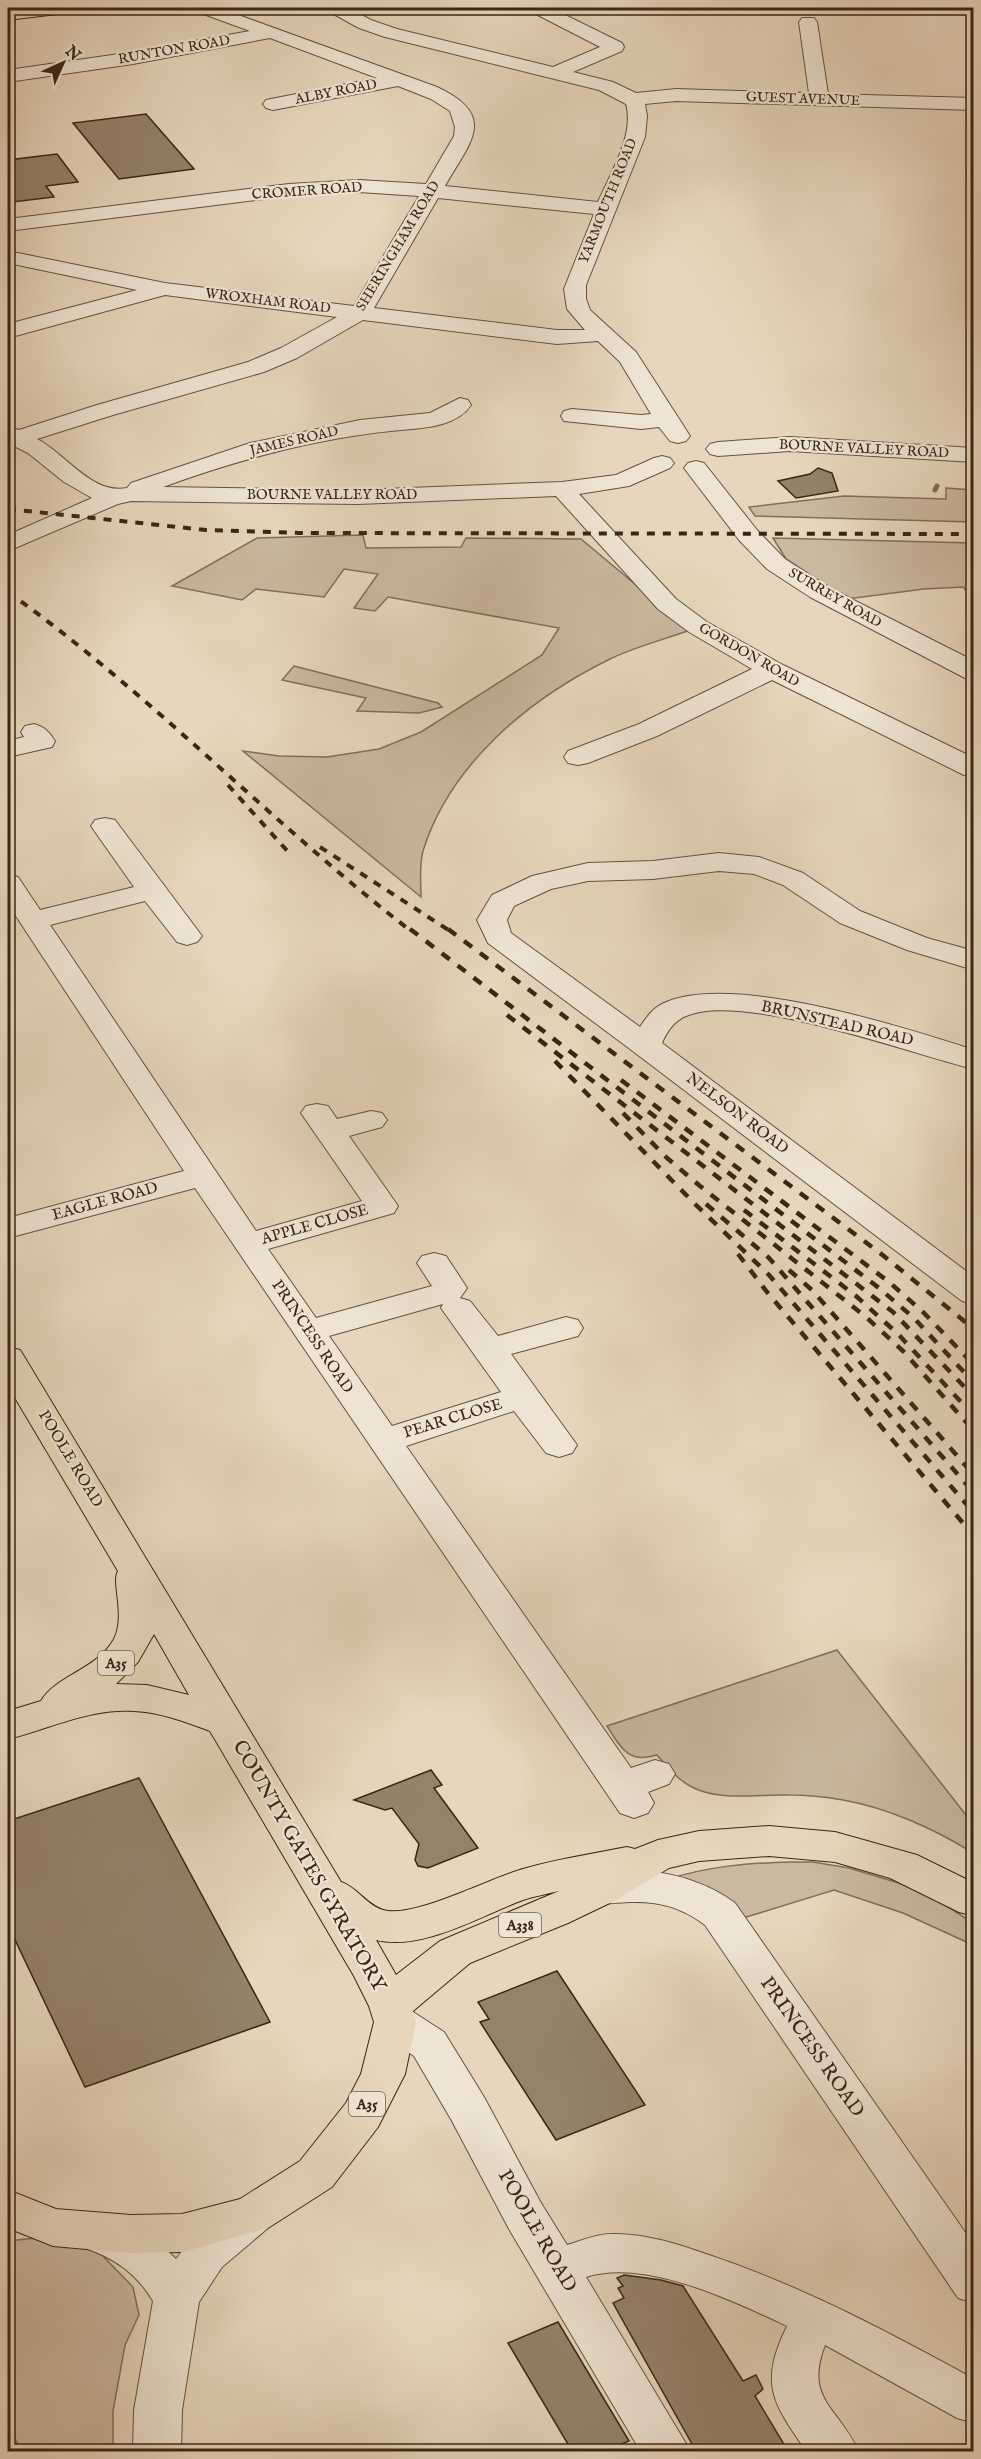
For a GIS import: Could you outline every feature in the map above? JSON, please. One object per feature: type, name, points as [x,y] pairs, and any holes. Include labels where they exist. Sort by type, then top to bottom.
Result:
[{"type":"main road","points":[[8,15],[65,8]]},
{"type":"main road","name":"POOLE ROAD","points":[[8,1358],[225,1722]]},
{"type":"main road","name":"POOLE ROAD","points":[[16,1723],[73,1694],[118,1662],[133,1637],[139,1610],[131,1561]]},
{"type":"main road","name":"COUNTY GATES GYRATORY","points":[[16,1723],[109,1698],[134,1697],[188,1709],[225,1722],[373,1971],[393,2014]]},
{"type":"main road","name":"A338","points":[[318,1877],[348,1911],[365,1921],[391,1927],[414,1924],[523,1885],[658,1855],[733,1842],[802,1842],[835,1847],[903,1866],[974,1901]]},
{"type":"main road","name":"A338","points":[[393,2014],[422,1977],[455,1952],[553,1912],[601,1888],[658,1855]]},
{"type":"main road","name":"A35","points":[[8,2209],[72,2230],[182,2233],[252,2216],[316,2174],[362,2115],[383,2074],[393,2014]]},
{"type":"main road","points":[[8,2228],[72,2230]]},
{"type":"street","name":"SHERINGHAM ROAD","points":[[13,436],[266,364],[361,312],[464,136],[466,125],[463,112],[452,101],[204,8]]},
{"type":"street","points":[[336,8],[365,24],[391,33],[606,86],[632,99]]},
{"type":"street","points":[[538,8],[615,45],[555,73]]},
{"type":"street","points":[[229,18],[250,12]]},
{"type":"street","points":[[808,22],[819,99]]},
{"type":"street","name":"RUNTON ROAD","points":[[8,76],[133,58],[269,33]]},
{"type":"street","points":[[328,55],[391,33]]},
{"type":"street","name":"ALBY ROAD","points":[[273,104],[399,80]]},
{"type":"street","name":"GUEST AVENUE","points":[[632,99],[676,95],[974,104]]},
{"type":"street","name":"YARMOUTH ROAD","points":[[632,99],[638,107],[639,119],[635,137],[574,285],[577,306],[588,322],[626,355],[671,427]]},
{"type":"street","name":"CROMER ROAD","points":[[8,225],[289,190],[359,186],[606,209]]},
{"type":"street","name":"WROXHAM ROAD","points":[[8,257],[165,288],[563,337],[586,337],[601,334]]},
{"type":"street","points":[[8,331],[165,288]]},
{"type":"street","name":"JAMES ROAD","points":[[121,496],[188,470],[258,448],[360,427],[436,419],[460,405]]},
{"type":"street","points":[[572,416],[633,442],[671,427],[703,439],[718,449],[718,455],[696,468],[673,467],[662,463],[655,458],[655,451],[671,427]]},
{"type":"street","points":[[13,436],[46,455],[72,477],[121,496]]},
{"type":"street","name":"BOURNE VALLEY ROAD","points":[[718,449],[790,444],[974,455]]},
{"type":"street","name":"BOURNE VALLEY ROAD","points":[[8,544],[121,496],[358,497],[561,489],[621,481],[662,463]]},
{"type":"street","name":"SURREY ROAD","points":[[696,468],[748,535],[776,564],[819,592],[974,672]]},
{"type":"street","name":"GORDON ROAD","points":[[561,489],[667,604],[698,627],[772,670],[974,769]]},
{"type":"street","points":[[578,757],[648,730],[772,670]]},
{"type":"street","points":[[8,749],[42,742]]},
{"type":"street","points":[[105,826],[187,936]]},
{"type":"street","name":"NELSON ROAD","points":[[974,961],[917,944],[850,917],[793,879],[759,866],[719,862],[653,870],[588,872],[542,882],[502,901],[492,920],[498,937],[645,1045],[974,1294]]},
{"type":"street","name":"PRINCESS ROAD","points":[[8,884],[248,1244],[383,1441],[637,1788]]},
{"type":"street","points":[[33,920],[152,891]]},
{"type":"street","name":"BRUNSTEAD ROAD","points":[[645,1045],[656,1023],[681,1008],[725,1003],[774,1006],[905,1038],[974,1060]]},
{"type":"street","name":"APPLE CLOSE","points":[[248,1244],[390,1215],[323,1122],[371,1120]]},
{"type":"street","name":"EAGLE ROAD","points":[[8,1228],[203,1176]]},
{"type":"street","points":[[308,1331],[446,1293],[450,1288],[434,1263]]},
{"type":"street","name":"PEAR CLOSE","points":[[458,1308],[559,1445]]},
{"type":"street","points":[[490,1349],[566,1328]]},
{"type":"street","name":"PEAR CLOSE","points":[[383,1441],[522,1397]]},
{"type":"street","name":"PRINCESS ROAD","points":[[601,1888],[642,1884],[686,1894],[708,1904],[720,1914],[974,2284]]},
{"type":"street","name":"POOLE ROAD","points":[[393,2014],[429,2044],[468,2109],[525,2216],[558,2267],[667,2451]]},
{"type":"street","points":[[157,2451],[158,2410],[176,2300],[192,2272],[206,2254],[252,2216]]},
{"type":"street","points":[[72,2230],[130,2245],[152,2262],[176,2300]]},
{"type":"street","points":[[558,2267],[607,2252],[645,2254],[731,2280],[816,2318],[974,2403]]},
{"type":"street","points":[[816,2318],[804,2338],[794,2377],[796,2393],[835,2451]]},
{"type":"shaded area","points":[[946,488],[973,490],[973,522],[755,516],[749,507],[844,496],[946,499]]},
{"type":"shaded area","points":[[363,535],[366,548],[461,547],[466,538],[581,539],[690,630],[628,651],[578,676],[522,715],[496,738],[452,790],[435,819],[422,856],[421,897],[243,751],[279,756],[327,757],[379,749],[421,732],[542,655],[559,628],[388,597],[375,611],[354,608],[378,574],[344,569],[324,597],[256,589],[242,600],[172,586],[257,538]]},
{"type":"shaded area","points":[[773,538],[973,543],[973,599],[963,587],[924,589],[847,599],[786,559]]},
{"type":"shaded area","points":[[294,666],[438,703],[442,707],[419,713],[357,711],[366,698],[282,680]]},
{"type":"shaded area","points":[[837,1650],[973,1824],[973,1853],[911,1820],[860,1804],[809,1796],[725,1796],[701,1791],[680,1779],[657,1755],[639,1757],[626,1752],[607,1726]]},
{"type":"shaded area","points":[[813,1862],[849,1868],[922,1890],[973,1923],[973,1945],[903,1913],[834,1890],[740,1919],[666,1880],[697,1871],[728,1866]]},
{"type":"shaded area","points":[[45,2237],[99,2252],[133,2287],[139,2315],[125,2345],[113,2411],[113,2451],[21,2451],[12,2432],[8,2434],[8,2241]]},
{"type":"building","points":[[146,114],[194,169],[119,179],[73,123]]},
{"type":"building","points":[[57,154],[78,182],[46,186],[54,197],[13,202],[8,195],[8,160]]},
{"type":"building","points":[[818,468],[832,473],[838,491],[796,498],[778,481],[810,474]]},
{"type":"building","points":[[431,1770],[442,1785],[434,1788],[478,1848],[428,1868],[418,1866],[415,1860],[419,1844],[392,1808],[385,1810],[354,1800]]},
{"type":"building","points":[[139,1778],[270,2022],[85,2087],[8,1925],[8,1821]]},
{"type":"building","points":[[557,1971],[645,2105],[556,2140],[480,2022],[489,2019],[478,2002]]},
{"type":"building","points":[[624,2275],[661,2280],[683,2286],[743,2381],[756,2375],[763,2389],[755,2396],[788,2451],[696,2451],[613,2303],[624,2298],[618,2288],[623,2286],[617,2278]]},
{"type":"building","points":[[558,2322],[629,2441],[604,2451],[572,2451],[508,2343]]},
{"type":"waterway","points":[[935,490],[937,486]]},
{"type":"railway","points":[[8,509],[206,530],[300,533],[974,534]]},
{"type":"railway","points":[[8,592],[112,673],[310,847],[411,931]]},
{"type":"railway","points":[[228,785],[290,854]]},
{"type":"railway","points":[[320,847],[450,931]]},
{"type":"railway","points":[[410,929],[879,1288],[914,1318],[974,1383]]},
{"type":"railway","points":[[448,929],[880,1253],[974,1329]]},
{"type":"railway","points":[[507,1015],[893,1312],[974,1397]]},
{"type":"railway","points":[[555,1061],[695,1204],[769,1275],[974,1513]]},
{"type":"railway","points":[[621,1080],[889,1282],[924,1313],[974,1365]]},
{"type":"railway","points":[[623,1113],[667,1158],[700,1186],[866,1317],[903,1351],[974,1431]]},
{"type":"railway","points":[[706,1204],[769,1258],[974,1493]]},
{"type":"railway","points":[[744,1210],[856,1296],[898,1334],[974,1416]]},
{"type":"railway","points":[[738,1254],[767,1292],[974,1536]]},
{"type":"railway","points":[[789,1270],[812,1290],[974,1475]]}]
